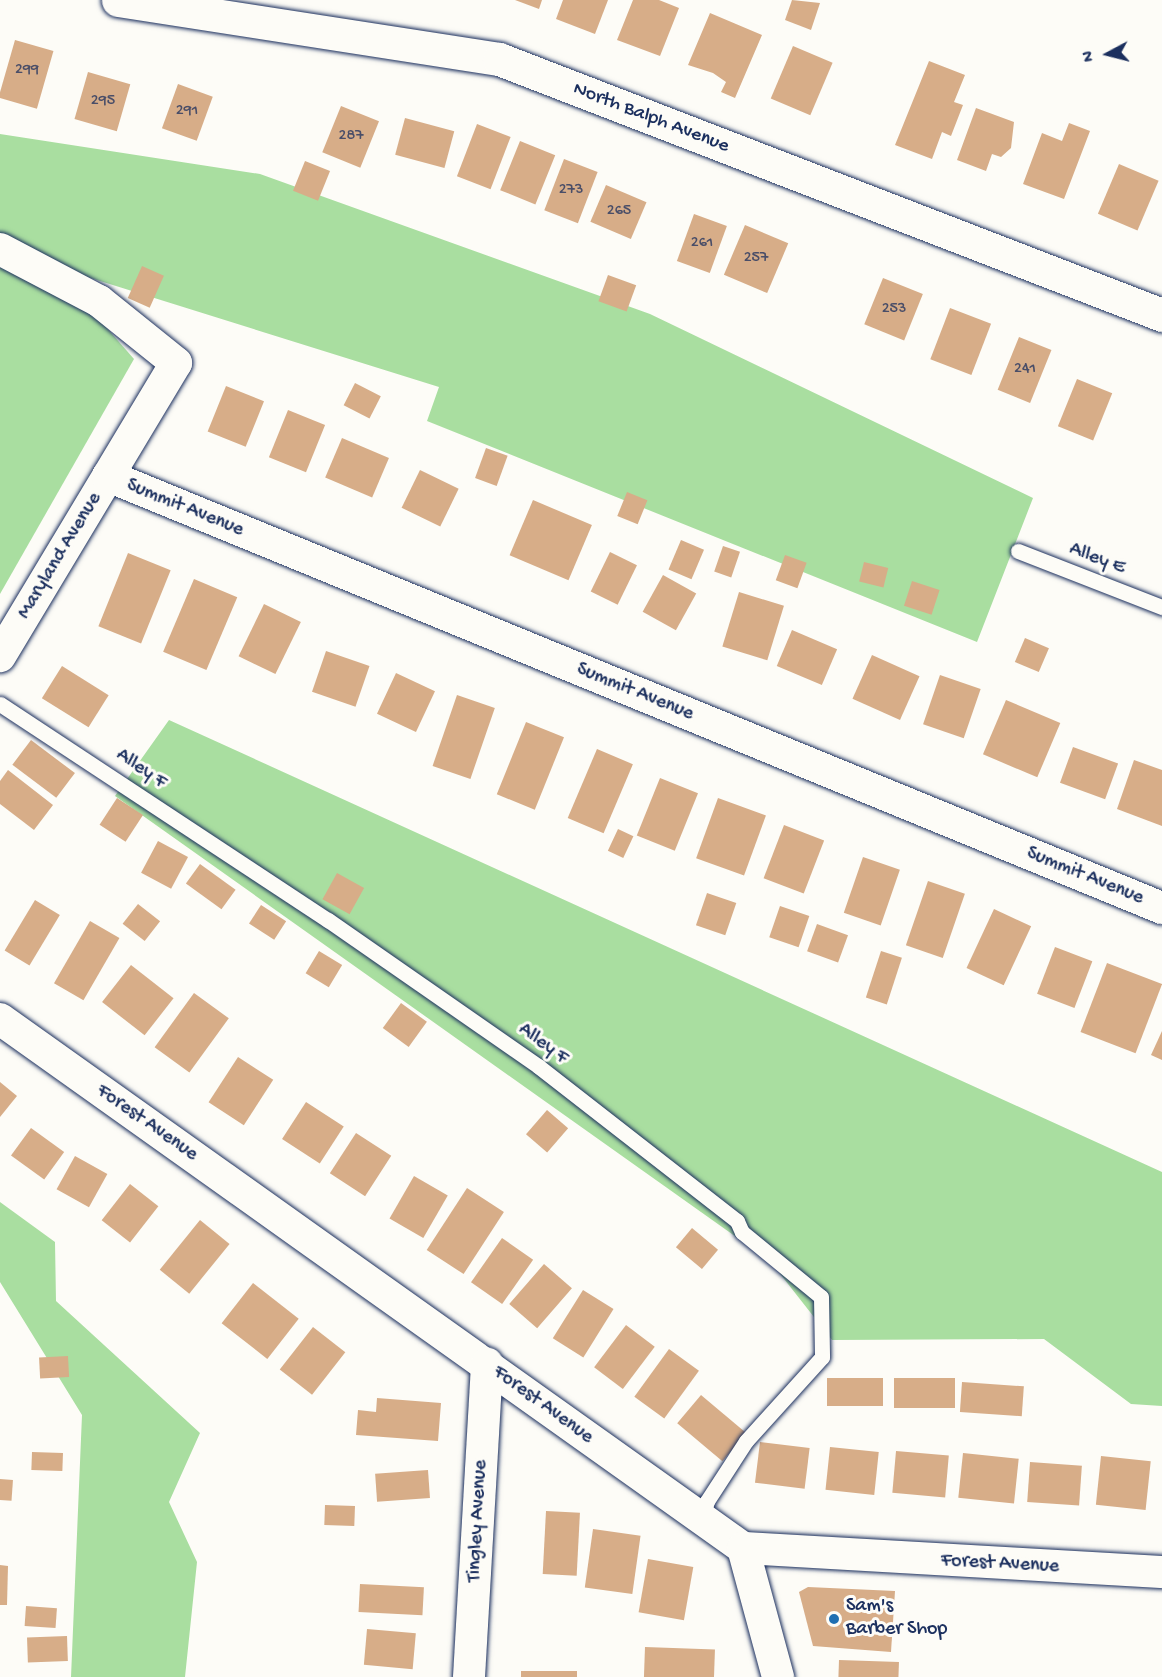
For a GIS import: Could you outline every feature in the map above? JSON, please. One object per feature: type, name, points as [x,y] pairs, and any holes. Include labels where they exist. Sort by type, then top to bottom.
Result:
[{"type":"street","name":"North Balph Avenue","points":[[118,0],[499,59],[1162,315]]},
{"type":"street","name":"Maryland Avenue","points":[[0,249],[99,302],[176,363],[0,656]]},
{"type":"street","name":"Summit Avenue","points":[[108,476],[1162,908]]},
{"type":"street","name":"Forest Avenue","points":[[0,1019],[744,1548],[1162,1572]]},
{"type":"street","name":"Tingley Avenue","points":[[469,1677],[487,1364]]},
{"type":"street","points":[[744,1548],[778,1677]]},
{"type":"lane","name":"Alley E","points":[[1018,551],[1162,607]]},
{"type":"lane","name":"Alley F","points":[[0,705],[328,920],[538,1066],[737,1221],[742,1232],[821,1298],[822,1357],[746,1441],[707,1501],[702,1519]]},
{"type":"green space","points":[[0,134],[260,174],[650,314],[1033,498],[977,642],[427,421],[439,387],[84,276],[0,237]]},
{"type":"green space","points":[[0,263],[91,310],[134,359],[0,594]]},
{"type":"green space","points":[[169,720],[1162,1172],[1162,1406],[1131,1404],[1044,1339],[832,1340],[770,1261],[115,796]]},
{"type":"green space","points":[[0,1202],[55,1242],[56,1301],[200,1433],[169,1502],[197,1562],[185,1677],[71,1677],[82,1415],[0,1282]]},
{"type":"building","points":[[515,0],[542,0],[539,9]]},
{"type":"building","points":[[563,0],[608,0],[595,34],[556,19]]},
{"type":"building","points":[[633,0],[659,0],[679,8],[660,56],[617,40]]},
{"type":"building","points":[[792,0],[820,3],[811,30],[785,20]]},
{"type":"building","points":[[710,13],[762,35],[735,98],[721,92],[726,82],[713,73],[688,65]]},
{"type":"building","points":[[15,40],[53,51],[37,109],[0,98]]},
{"type":"building","points":[[793,46],[833,63],[810,115],[771,98]]},
{"type":"building","points":[[929,61],[965,75],[954,102],[963,105],[951,136],[942,132],[932,159],[895,145]]},
{"type":"building","points":[[88,72],[130,84],[117,131],[74,119]]},
{"type":"building","points":[[178,84],[213,97],[197,141],[162,128]]},
{"type":"building","points":[[341,106],[379,121],[360,168],[322,152]]},
{"type":"building","points":[[976,108],[1014,122],[1011,148],[1001,157],[992,154],[986,171],[957,160]]},
{"type":"building","points":[[405,118],[454,131],[444,168],[395,155]]},
{"type":"building","points":[[1069,123],[1090,131],[1064,199],[1023,184],[1042,133],[1062,141]]},
{"type":"building","points":[[477,124],[511,137],[491,189],[457,176]]},
{"type":"building","points":[[520,141],[555,155],[535,204],[500,190]]},
{"type":"building","points":[[564,159],[598,172],[578,223],[544,210]]},
{"type":"building","points":[[305,161],[330,171],[318,201],[293,191]]},
{"type":"building","points":[[1119,164],[1159,181],[1137,231],[1098,214]]},
{"type":"building","points":[[606,185],[647,202],[631,239],[590,222]]},
{"type":"building","points":[[694,214],[727,226],[710,273],[677,261]]},
{"type":"building","points":[[745,225],[788,243],[767,293],[724,275]]},
{"type":"building","points":[[142,266],[164,276],[150,308],[128,298]]},
{"type":"building","points":[[608,275],[636,285],[627,312],[598,301]]},
{"type":"building","points":[[883,278],[923,294],[904,340],[864,324]]},
{"type":"building","points":[[950,308],[991,324],[971,375],[930,359]]},
{"type":"building","points":[[1019,337],[1051,350],[1030,403],[998,390]]},
{"type":"building","points":[[1077,379],[1112,393],[1093,441],[1058,426]]},
{"type":"building","points":[[355,383],[381,396],[369,418],[344,405]]},
{"type":"building","points":[[226,386],[264,401],[246,447],[208,431]]},
{"type":"building","points":[[288,410],[325,425],[306,472],[269,457]]},
{"type":"building","points":[[342,438],[389,458],[372,498],[325,478]]},
{"type":"building","points":[[486,448],[508,456],[497,486],[475,478]]},
{"type":"building","points":[[420,470],[459,489],[440,527],[402,508]]},
{"type":"building","points":[[627,492],[647,500],[638,524],[617,516]]},
{"type":"building","points":[[533,500],[592,525],[568,580],[510,555]]},
{"type":"building","points":[[681,540],[704,550],[692,579],[668,569]]},
{"type":"building","points":[[723,546],[740,552],[731,577],[714,572]]},
{"type":"building","points":[[610,552],[637,565],[618,605],[591,592]]},
{"type":"building","points":[[128,553],[171,570],[141,643],[98,626]]},
{"type":"building","points":[[785,555],[807,563],[797,588],[776,580]]},
{"type":"building","points":[[864,562],[888,568],[883,587],[859,581]]},
{"type":"building","points":[[663,575],[696,593],[676,630],[643,612]]},
{"type":"building","points":[[194,579],[237,597],[206,670],[163,652]]},
{"type":"building","points":[[912,581],[940,590],[932,615],[904,606]]},
{"type":"building","points":[[739,592],[784,606],[767,660],[722,647]]},
{"type":"building","points":[[264,604],[301,622],[275,674],[239,656]]},
{"type":"building","points":[[792,630],[837,649],[822,685],[777,666]]},
{"type":"building","points":[[1025,638],[1049,648],[1039,672],[1015,662]]},
{"type":"building","points":[[326,651],[369,666],[355,707],[312,692]]},
{"type":"building","points":[[872,655],[920,676],[900,720],[852,699]]},
{"type":"building","points":[[62,666],[109,695],[89,727],[42,698]]},
{"type":"building","points":[[396,673],[435,691],[416,732],[377,714]]},
{"type":"building","points":[[940,675],[981,689],[964,738],[923,724]]},
{"type":"building","points":[[457,695],[495,708],[470,779],[433,766]]},
{"type":"building","points":[[1006,700],[1060,723],[1037,777],[983,754]]},
{"type":"building","points":[[526,722],[564,737],[535,810],[497,794]]},
{"type":"building","points":[[31,740],[75,773],[56,798],[12,765]]},
{"type":"building","points":[[1073,747],[1118,763],[1105,799],[1060,783]]},
{"type":"building","points":[[597,749],[633,764],[604,833],[568,818]]},
{"type":"building","points":[[1134,760],[1162,770],[1162,826],[1117,809]]},
{"type":"building","points":[[8,770],[53,805],[34,830],[0,804],[0,781]]},
{"type":"building","points":[[660,778],[698,793],[675,851],[637,835]]},
{"type":"building","points":[[117,798],[143,815],[126,842],[100,825]]},
{"type":"building","points":[[718,798],[766,815],[744,876],[696,858]]},
{"type":"building","points":[[784,825],[824,840],[804,894],[764,878]]},
{"type":"building","points":[[618,829],[633,836],[623,858],[608,851]]},
{"type":"building","points":[[158,841],[188,857],[171,889],[141,873]]},
{"type":"building","points":[[863,857],[900,870],[881,925],[844,913]]},
{"type":"building","points":[[200,864],[236,890],[221,909],[186,883]]},
{"type":"building","points":[[337,873],[364,888],[350,914],[322,899]]},
{"type":"building","points":[[928,881],[965,894],[943,958],[906,945]]},
{"type":"building","points":[[707,893],[736,903],[725,935],[696,925]]},
{"type":"building","points":[[35,900],[60,915],[29,966],[5,951]]},
{"type":"building","points":[[138,904],[160,921],[145,941],[123,924]]},
{"type":"building","points":[[261,905],[286,921],[274,940],[249,923]]},
{"type":"building","points":[[780,906],[809,916],[799,947],[769,937]]},
{"type":"building","points":[[994,909],[1031,926],[1004,985],[967,968]]},
{"type":"building","points":[[90,921],[119,938],[83,1000],[54,983]]},
{"type":"building","points":[[817,924],[848,935],[838,963],[807,951]]},
{"type":"building","points":[[1055,947],[1092,961],[1074,1008],[1037,994]]},
{"type":"building","points":[[319,951],[342,965],[329,987],[306,973]]},
{"type":"building","points":[[881,951],[902,958],[887,1004],[866,998]]},
{"type":"building","points":[[1107,963],[1162,984],[1136,1053],[1080,1032]]},
{"type":"building","points":[[131,965],[174,998],[145,1035],[102,1002]]},
{"type":"building","points":[[194,993],[229,1018],[189,1072],[155,1047]]},
{"type":"building","points":[[401,1003],[427,1022],[409,1047],[383,1028]]},
{"type":"building","points":[[1162,1031],[1162,1060],[1151,1055]]},
{"type":"building","points":[[238,1057],[273,1080],[244,1125],[209,1102]]},
{"type":"building","points":[[0,1082],[17,1096],[0,1117]]},
{"type":"building","points":[[306,1102],[344,1127],[320,1163],[282,1139]]},
{"type":"building","points":[[547,1110],[568,1128],[547,1153],[526,1134]]},
{"type":"building","points":[[31,1128],[64,1152],[44,1180],[11,1156]]},
{"type":"building","points":[[356,1133],[391,1156],[365,1196],[330,1173]]},
{"type":"building","points":[[75,1156],[107,1174],[89,1207],[57,1189]]},
{"type":"building","points":[[414,1176],[448,1196],[423,1238],[390,1218]]},
{"type":"building","points":[[130,1184],[158,1206],[130,1242],[102,1220]]},
{"type":"building","points":[[467,1188],[504,1212],[464,1274],[427,1250]]},
{"type":"building","points":[[200,1220],[230,1244],[189,1294],[160,1270]]},
{"type":"building","points":[[692,1228],[718,1250],[702,1269],[676,1247]]},
{"type":"building","points":[[502,1238],[533,1260],[502,1304],[471,1282]]},
{"type":"building","points":[[544,1264],[572,1288],[537,1328],[509,1304]]},
{"type":"building","points":[[253,1283],[299,1319],[267,1359],[222,1323]]},
{"type":"building","points":[[583,1290],[614,1309],[583,1357],[553,1338]]},
{"type":"building","points":[[626,1325],[655,1347],[623,1389],[594,1367]]},
{"type":"building","points":[[313,1327],[345,1352],[312,1395],[280,1370]]},
{"type":"building","points":[[669,1349],[699,1371],[664,1418],[634,1397]]},
{"type":"building","points":[[68,1356],[69,1377],[40,1378],[39,1358]]},
{"type":"building","points":[[827,1378],[883,1378],[883,1406],[827,1406]]},
{"type":"building","points":[[894,1378],[955,1378],[955,1408],[894,1408]]},
{"type":"building","points":[[962,1382],[1024,1386],[1022,1416],[960,1412]]},
{"type":"building","points":[[701,1395],[746,1433],[722,1461],[677,1423]]},
{"type":"building","points":[[377,1398],[441,1403],[438,1441],[356,1435],[358,1410],[376,1412]]},
{"type":"building","points":[[760,1442],[810,1448],[805,1489],[755,1483]]},
{"type":"building","points":[[830,1447],[879,1452],[874,1495],[826,1490]]},
{"type":"building","points":[[896,1451],[949,1456],[945,1497],[892,1493]]},
{"type":"building","points":[[32,1452],[63,1453],[62,1471],[31,1470]]},
{"type":"building","points":[[963,1453],[1019,1459],[1014,1504],[958,1498]]},
{"type":"building","points":[[1101,1456],[1151,1461],[1146,1510],[1096,1505]]},
{"type":"building","points":[[1030,1462],[1082,1466],[1079,1506],[1027,1502]]},
{"type":"building","points":[[428,1470],[430,1498],[377,1502],[375,1474]]},
{"type":"building","points":[[0,1479],[13,1480],[12,1501],[0,1500]]},
{"type":"building","points":[[325,1505],[355,1506],[354,1526],[324,1525]]},
{"type":"building","points":[[546,1511],[580,1513],[577,1576],[543,1574]]},
{"type":"building","points":[[593,1529],[641,1536],[632,1594],[585,1587]]},
{"type":"building","points":[[648,1559],[693,1567],[684,1620],[639,1612]]},
{"type":"building","points":[[0,1565],[8,1566],[7,1605],[0,1605]]},
{"type":"building","points":[[360,1584],[424,1587],[422,1615],[359,1612]]},
{"type":"building","points":[[808,1587],[895,1591],[891,1652],[813,1646],[799,1592]]},
{"type":"building","points":[[26,1606],[57,1608],[56,1628],[25,1626]]},
{"type":"building","points":[[367,1629],[416,1633],[413,1669],[364,1665]]},
{"type":"building","points":[[67,1636],[68,1661],[28,1662],[27,1637]]},
{"type":"building","points":[[645,1647],[715,1649],[714,1677],[644,1677]]},
{"type":"building","points":[[839,1660],[899,1662],[898,1677],[838,1677]]},
{"type":"building","points":[[521,1671],[577,1671],[577,1677],[521,1677]]},
{"type":"place","name":"Sam's Barber Shop","points":[[834,1619]]}]
